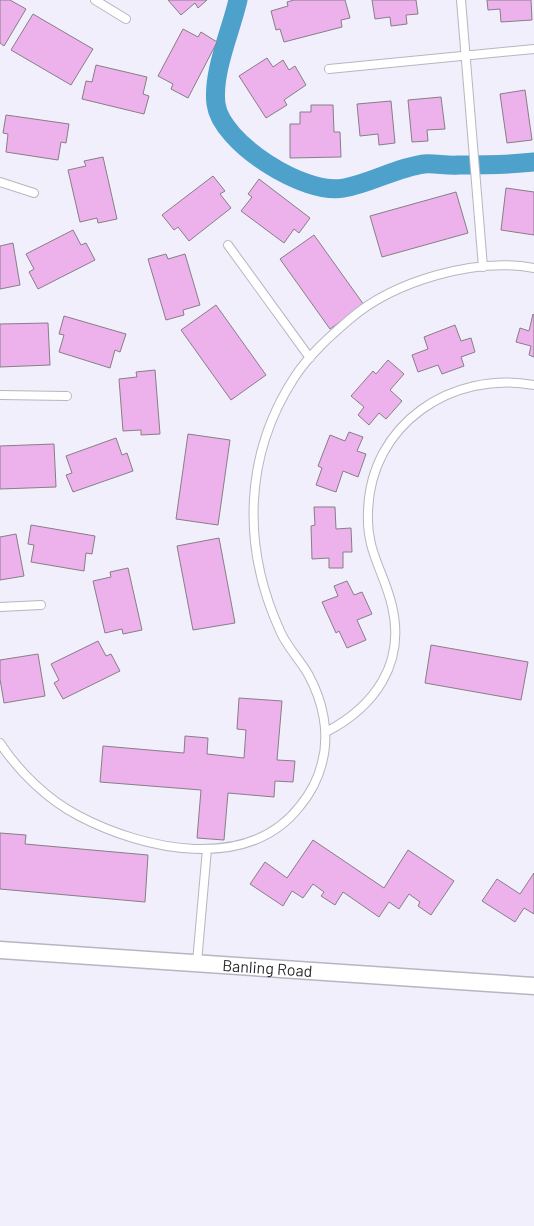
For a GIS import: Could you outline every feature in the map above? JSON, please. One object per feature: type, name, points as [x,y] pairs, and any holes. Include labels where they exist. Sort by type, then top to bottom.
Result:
[{"type":"street","name":"Banling Road","points":[[0,950],[534,986]]},
{"type":"lane","points":[[95,0],[126,19]]},
{"type":"lane","points":[[461,0],[483,267]]},
{"type":"lane","points":[[329,69],[534,49]]},
{"type":"lane","points":[[0,182],[34,193]]},
{"type":"lane","points":[[228,245],[310,358]]},
{"type":"lane","points":[[0,743],[8,755],[39,788],[76,815],[117,834],[161,846],[207,849],[238,846],[267,835],[292,817],[311,792],[322,764],[326,732],[321,702],[308,674],[283,636],[265,594],[255,550],[253,505],[259,460],[273,417],[294,378],[323,342],[357,313],[396,290],[438,275],[483,267],[534,268]]},
{"type":"lane","points":[[326,732],[349,720],[368,703],[382,682],[392,658],[395,632],[392,606],[374,559],[369,536],[368,511],[379,463],[390,442],[406,422],[424,406],[445,394],[468,386],[493,381],[534,385]]},
{"type":"lane","points":[[0,395],[66,396]]},
{"type":"lane","points":[[0,607],[41,605]]},
{"type":"lane","points":[[197,962],[207,849]]},
{"type":"building","points":[[0,0],[10,0],[26,9],[4,46],[0,43]]},
{"type":"building","points":[[168,0],[207,0],[198,8],[195,3],[181,15]]},
{"type":"building","points":[[294,0],[345,0],[350,18],[341,20],[342,27],[284,42],[280,29],[276,30],[271,11],[288,6],[287,2]]},
{"type":"building","points":[[372,0],[416,0],[418,14],[406,15],[407,24],[391,26],[390,17],[375,19]]},
{"type":"building","points":[[487,0],[531,0],[532,20],[501,22],[500,9],[488,10]]},
{"type":"building","points":[[33,14],[93,49],[71,85],[11,50]]},
{"type":"building","points":[[183,29],[198,37],[201,32],[217,42],[188,98],[171,89],[173,84],[158,76]]},
{"type":"building","points":[[267,58],[273,67],[283,60],[289,70],[295,66],[306,85],[284,100],[287,105],[266,118],[239,76]]},
{"type":"building","points":[[96,65],[147,77],[143,94],[149,96],[144,114],[82,99],[86,81],[92,82]]},
{"type":"building","points":[[525,90],[532,140],[507,143],[500,94]]},
{"type":"building","points":[[441,97],[445,129],[427,130],[428,141],[412,142],[408,100]]},
{"type":"building","points":[[391,101],[395,143],[379,145],[378,134],[360,136],[357,104]]},
{"type":"building","points":[[311,105],[333,105],[334,132],[340,132],[341,157],[290,158],[290,124],[300,124],[300,112],[311,112]]},
{"type":"building","points":[[6,115],[69,124],[66,143],[61,142],[58,160],[6,152],[8,134],[3,133]]},
{"type":"building","points":[[103,157],[117,219],[98,223],[97,218],[80,222],[68,170],[86,166],[84,161]]},
{"type":"building","points":[[213,176],[225,191],[220,194],[231,208],[189,241],[178,227],[174,230],[162,215]]},
{"type":"building","points":[[259,179],[310,218],[299,233],[294,229],[284,243],[241,211],[252,197],[248,194]]},
{"type":"building","points":[[506,188],[534,192],[534,235],[501,230]]},
{"type":"building","points":[[456,192],[468,233],[382,257],[370,216]]},
{"type":"building","points":[[73,230],[81,245],[86,243],[95,260],[38,289],[29,272],[34,269],[26,254]]},
{"type":"building","points":[[314,235],[364,305],[330,329],[280,259]]},
{"type":"building","points":[[13,243],[20,285],[0,289],[0,246]]},
{"type":"building","points":[[166,254],[168,259],[185,254],[200,305],[183,310],[184,315],[166,320],[148,259]]},
{"type":"building","points":[[216,305],[266,375],[231,400],[181,330]]},
{"type":"building","points":[[533,314],[534,357],[529,355],[531,346],[516,342],[520,328],[529,331]]},
{"type":"building","points":[[64,316],[126,334],[120,352],[115,350],[110,368],[59,352],[64,335],[59,334]]},
{"type":"building","points":[[48,323],[50,365],[0,367],[0,324]]},
{"type":"building","points":[[455,325],[461,341],[471,338],[475,352],[461,357],[464,366],[442,374],[438,365],[418,372],[412,355],[428,349],[424,337]]},
{"type":"building","points":[[388,360],[404,374],[390,390],[402,401],[386,419],[379,413],[369,425],[358,415],[364,407],[351,396],[373,371],[376,374]]},
{"type":"building","points":[[155,370],[160,434],[141,435],[141,430],[123,431],[119,379],[137,377],[136,372]]},
{"type":"building","points":[[349,432],[363,437],[357,451],[366,454],[358,477],[343,471],[336,492],[316,485],[322,468],[318,466],[330,435],[345,441]]},
{"type":"building","points":[[188,434],[230,440],[218,525],[176,519]]},
{"type":"building","points":[[116,438],[122,455],[127,453],[133,471],[73,492],[66,475],[72,473],[66,456]]},
{"type":"building","points":[[54,444],[56,487],[0,489],[0,446]]},
{"type":"building","points":[[314,507],[335,507],[336,529],[351,528],[352,552],[343,552],[343,568],[329,568],[329,558],[312,559],[311,526],[315,525]]},
{"type":"building","points":[[31,525],[95,536],[92,554],[86,553],[84,571],[31,562],[34,545],[28,544]]},
{"type":"building","points":[[16,534],[24,576],[0,580],[0,537]]},
{"type":"building","points":[[219,538],[235,623],[193,630],[177,546]]},
{"type":"building","points":[[128,568],[142,630],[123,634],[122,629],[105,633],[93,581],[111,577],[110,572]]},
{"type":"building","points":[[347,581],[354,595],[362,592],[372,614],[357,620],[366,640],[347,648],[339,631],[336,633],[322,602],[338,596],[334,586]]},
{"type":"building","points":[[98,641],[106,656],[111,654],[120,671],[63,699],[54,683],[59,680],[51,664]]},
{"type":"building","points":[[431,645],[528,662],[521,700],[425,683]]},
{"type":"building","points":[[38,654],[45,696],[4,703],[0,679],[0,660]]},
{"type":"building","points":[[239,698],[282,701],[277,760],[295,761],[293,782],[275,781],[274,797],[228,793],[224,840],[197,838],[201,790],[100,782],[103,746],[184,753],[185,736],[208,738],[207,754],[244,758],[246,730],[237,729]]},
{"type":"building","points":[[0,833],[26,835],[25,844],[148,855],[145,902],[0,889]]},
{"type":"building","points":[[313,840],[384,888],[408,850],[454,881],[431,915],[418,906],[420,902],[409,894],[399,909],[389,902],[379,917],[343,892],[335,905],[321,896],[324,892],[313,884],[303,898],[292,891],[283,906],[250,884],[265,862],[287,878]]},
{"type":"building","points":[[534,873],[534,914],[524,908],[515,922],[482,901],[497,879],[520,894]]},
{"type":"waterway","points":[[238,0],[219,65],[216,104],[221,119],[233,135],[248,150],[267,164],[308,184],[328,188],[344,188],[424,164],[486,165],[534,162]]}]
